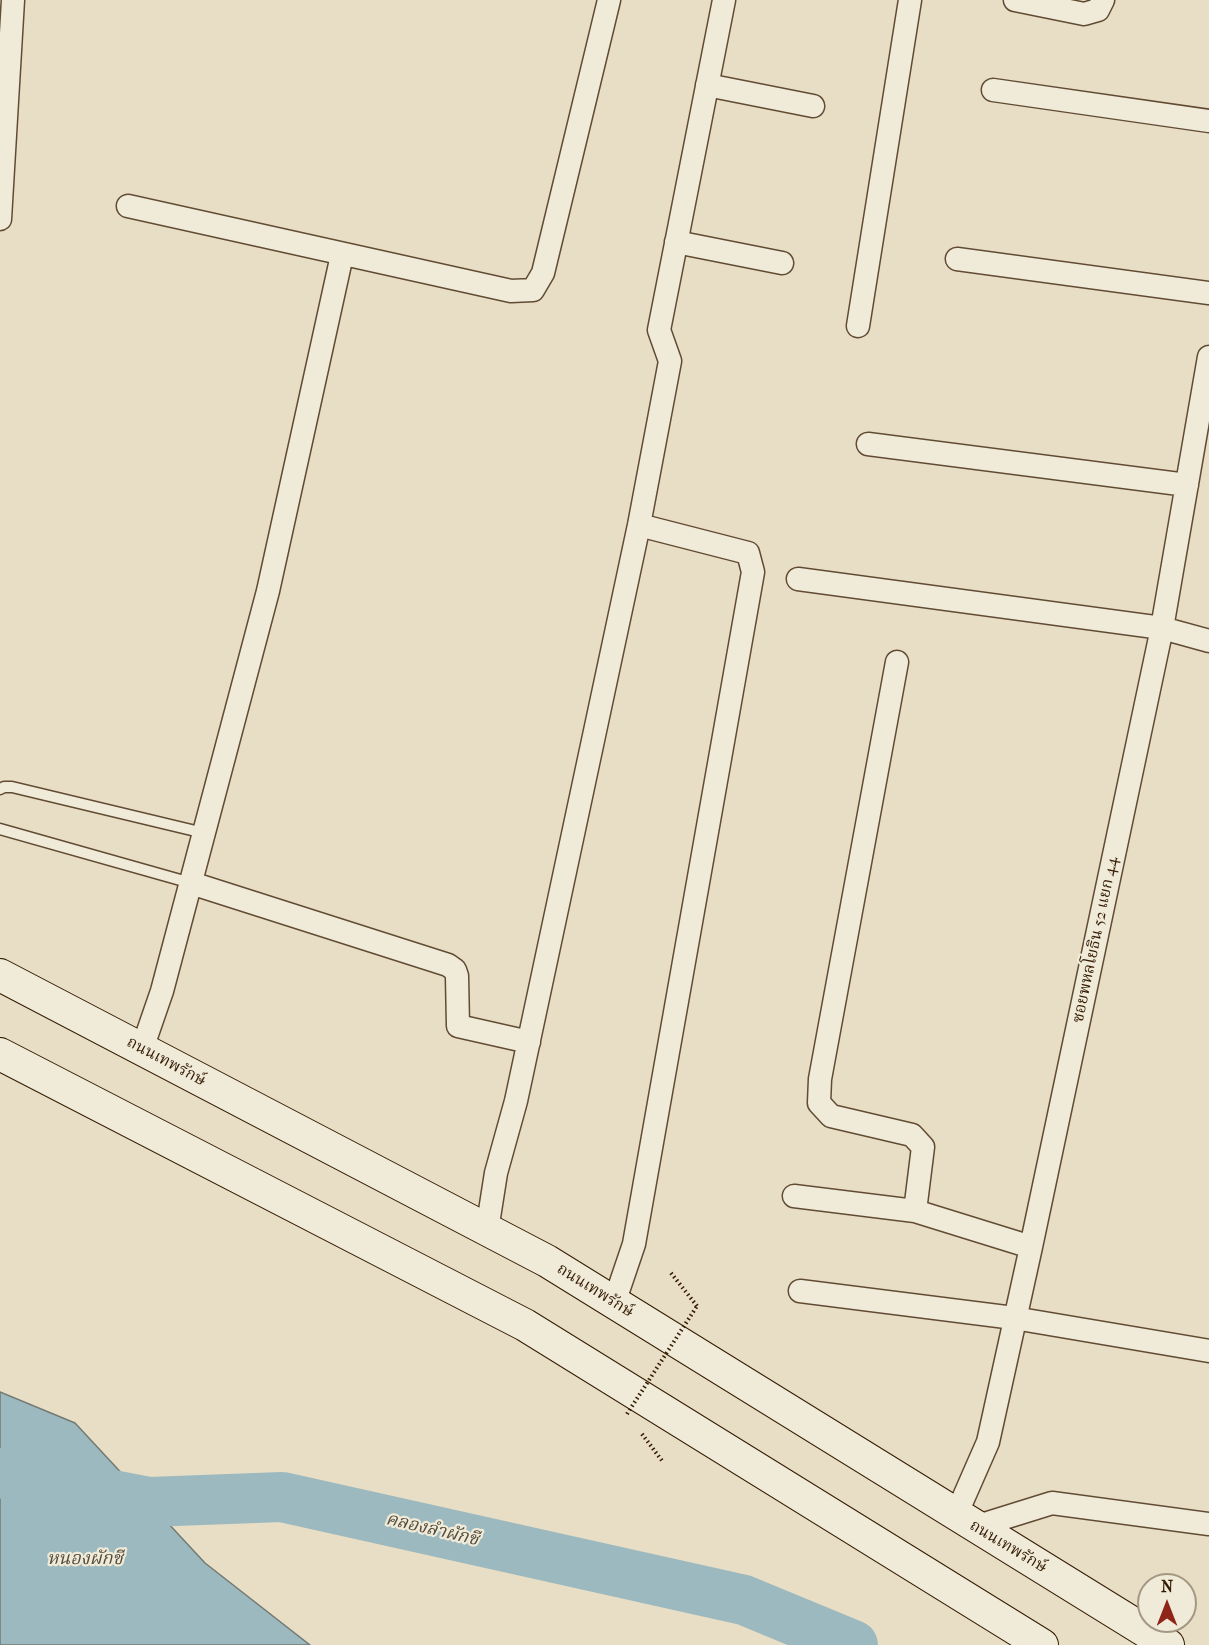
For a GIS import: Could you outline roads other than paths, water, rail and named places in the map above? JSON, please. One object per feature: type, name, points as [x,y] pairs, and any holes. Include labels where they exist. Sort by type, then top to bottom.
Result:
[{"type":"main road","name":"ถนนเทพรักษ์","points":[[0,975],[547,1261],[1168,1645]]},
{"type":"main road","points":[[0,1054],[525,1325],[1042,1645]]},
{"type":"street","points":[[0,219],[5,69],[13,0]]},
{"type":"street","points":[[128,206],[511,291],[533,290],[543,273],[609,0]]},
{"type":"street","points":[[487,1230],[496,1173],[516,1101],[639,525],[670,361],[659,330],[724,0]]},
{"type":"street","points":[[858,326],[910,0]]},
{"type":"street","points":[[1015,0],[1084,14],[1098,10],[1104,0]]},
{"type":"street","points":[[707,84],[813,106]]},
{"type":"street","points":[[993,90],[1209,121]]},
{"type":"street","points":[[676,242],[782,263]]},
{"type":"street","points":[[142,1049],[162,991],[268,591],[342,255]]},
{"type":"street","points":[[957,259],[1209,293]]},
{"type":"street","name":"ซอยพหลโยธิน 52 แยก 44","points":[[966,1521],[988,1442],[1162,628],[1209,357]]},
{"type":"street","points":[[868,444],[1186,485]]},
{"type":"street","points":[[614,1303],[634,1244],[753,572],[748,553],[639,525]]},
{"type":"street","points":[[798,579],[1162,628],[1209,641]]},
{"type":"street","points":[[897,662],[820,1079],[819,1103],[831,1116],[912,1136],[923,1147],[915,1211]]},
{"type":"street","points":[[191,883],[448,965],[455,970],[457,976],[458,1026],[529,1042]]},
{"type":"street","points":[[794,1196],[915,1211],[1031,1246]]},
{"type":"street","points":[[800,1291],[1014,1318],[1209,1352]]},
{"type":"street","points":[[966,1521],[1052,1503],[1209,1524]]},
{"type":"lane","points":[[0,789],[12,788],[204,833]]},
{"type":"lane","points":[[0,829],[191,883]]},
{"type":"water","name":"หนองผักชี","points":[[0,1392],[75,1423],[205,1563],[310,1645],[0,1645]]},
{"type":"waterway","name":"คลองลำผักชี","points":[[0,1473],[149,1502],[282,1497],[744,1600],[853,1645]]}]
